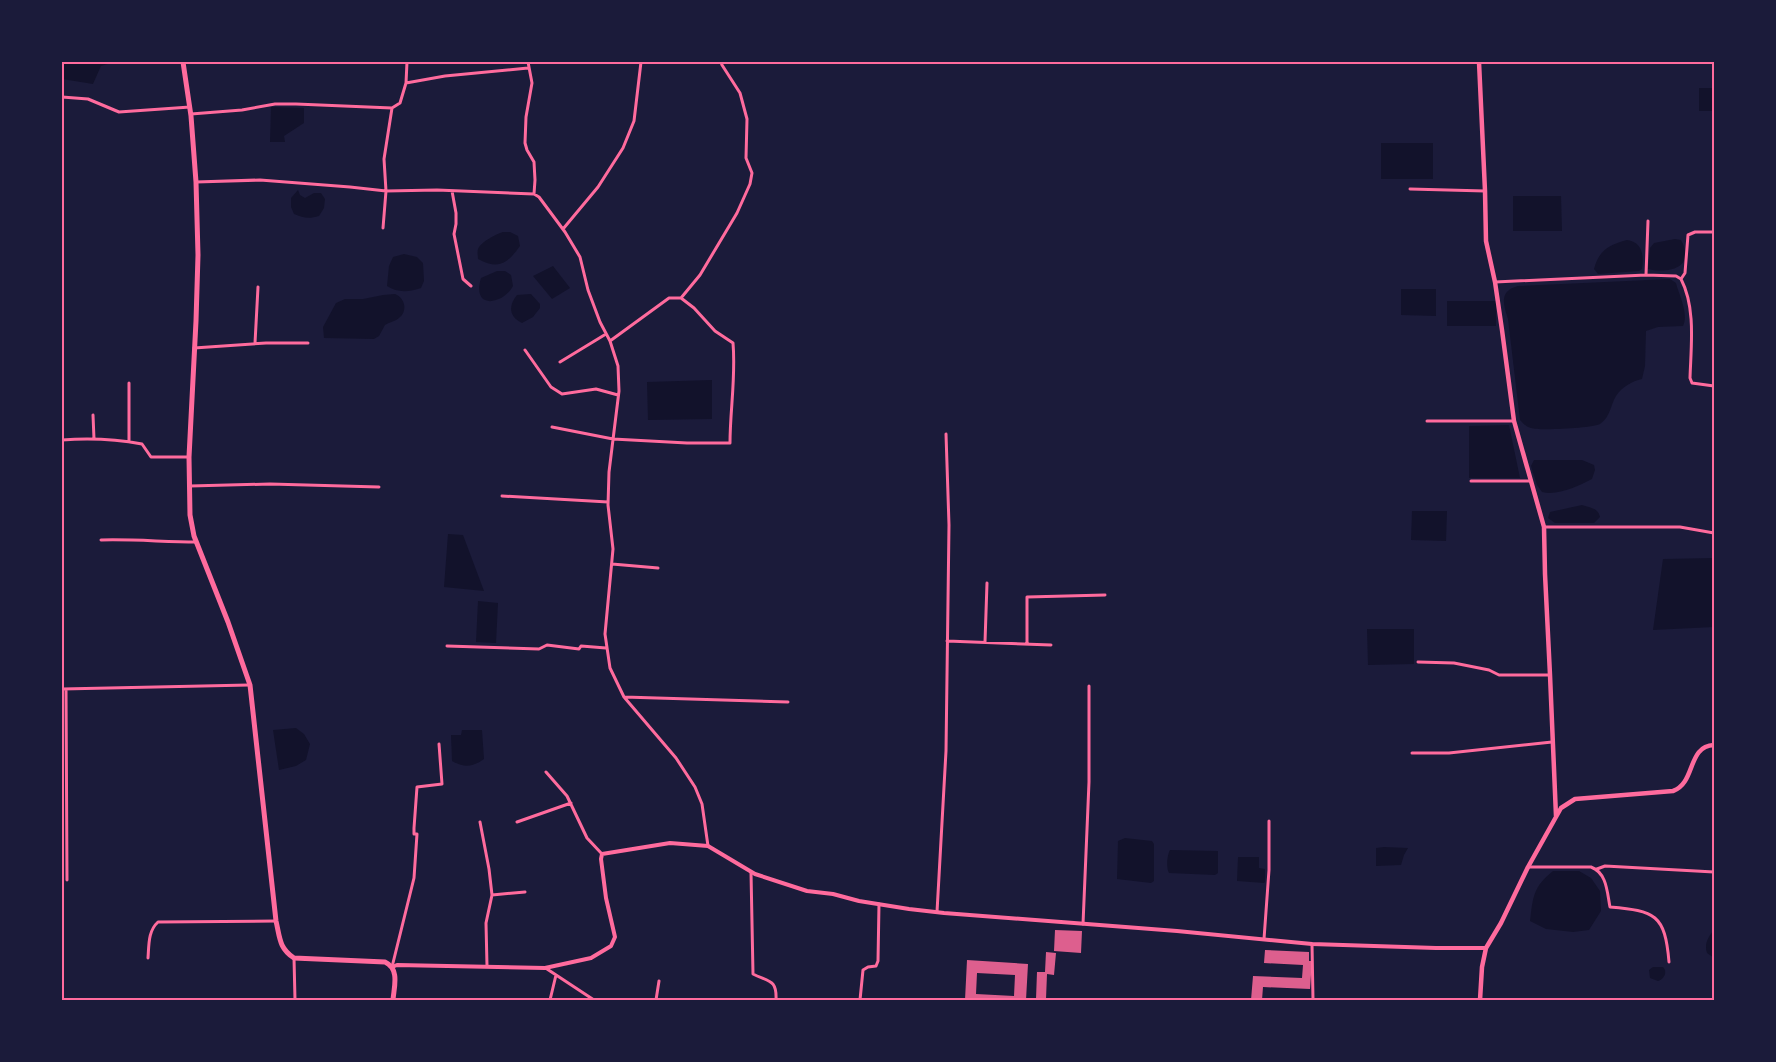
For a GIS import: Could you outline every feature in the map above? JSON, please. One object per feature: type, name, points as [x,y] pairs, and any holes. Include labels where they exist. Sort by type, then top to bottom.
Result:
[{"type":"main road","points":[[183,62],[191,114],[198,255],[188,486],[190,514],[196,542],[250,685],[276,921],[281,946],[294,958],[385,962],[392,967],[395,975],[393,1000]]},
{"type":"main road","points":[[1479,62],[1486,241],[1495,282],[1514,421],[1544,526],[1556,816]]},
{"type":"main road","points":[[1480,1000],[1486,948],[1502,923],[1528,867],[1561,808],[1575,799],[1678,789],[1687,779],[1700,750],[1714,745]]},
{"type":"street","points":[[191,114],[242,110],[275,104],[392,108],[400,103],[406,83],[406,62]]},
{"type":"street","points":[[528,62],[532,82],[526,117],[525,144],[534,162],[534,194]]},
{"type":"street","points":[[563,230],[598,187],[623,148],[634,121],[641,62]]},
{"type":"street","points":[[681,297],[705,266],[737,213],[750,184],[752,173],[746,158],[747,119],[740,93],[722,62]]},
{"type":"street","points":[[406,83],[445,76],[528,68]]},
{"type":"street","points":[[62,97],[88,99],[119,112],[190,107]]},
{"type":"street","points":[[383,228],[386,191],[384,159],[392,108]]},
{"type":"street","points":[[196,182],[260,180],[386,191],[534,194],[539,197],[580,256],[588,290],[618,366],[618,395],[608,502],[613,549],[605,634],[610,668],[624,698],[676,758],[695,787],[702,804],[708,846]]},
{"type":"street","points":[[1410,189],[1485,191]]},
{"type":"street","points":[[452,191],[456,213],[453,234],[463,279],[471,286]]},
{"type":"street","points":[[1646,275],[1648,221]]},
{"type":"street","points":[[1681,279],[1685,273],[1688,235],[1695,232],[1714,232]]},
{"type":"street","points":[[1495,282],[1646,275],[1676,276],[1681,279],[1688,299],[1691,332],[1690,378],[1692,383],[1714,386]]},
{"type":"street","points":[[255,343],[258,287]]},
{"type":"street","points":[[552,427],[613,439],[687,444],[730,443],[734,388],[733,343],[715,331],[694,308],[681,297],[669,297],[610,341]]},
{"type":"street","points":[[560,362],[606,334]]},
{"type":"street","points":[[194,348],[308,342]]},
{"type":"street","points":[[525,350],[551,387],[562,394],[596,389],[618,395]]},
{"type":"street","points":[[129,384],[129,441]]},
{"type":"street","points":[[93,415],[94,439]]},
{"type":"street","points":[[1427,421],[1514,421]]},
{"type":"street","points":[[937,913],[946,751],[949,525],[946,434]]},
{"type":"street","points":[[62,440],[129,441],[142,444],[151,456],[189,457]]},
{"type":"street","points":[[1471,481],[1531,481]]},
{"type":"street","points":[[188,486],[270,484],[379,487]]},
{"type":"street","points":[[502,496],[608,502]]},
{"type":"street","points":[[1544,526],[1680,527],[1714,533]]},
{"type":"street","points":[[101,540],[196,542]]},
{"type":"street","points":[[612,564],[658,568]]},
{"type":"street","points":[[985,642],[987,583]]},
{"type":"street","points":[[1028,644],[1027,597],[1105,596]]},
{"type":"street","points":[[947,641],[1051,645]]},
{"type":"street","points":[[447,646],[539,649],[547,645],[579,649],[581,646],[606,648]]},
{"type":"street","points":[[1418,662],[1454,663],[1489,670],[1499,675],[1550,675]]},
{"type":"street","points":[[68,880],[64,689],[250,685]]},
{"type":"street","points":[[1083,924],[1089,782],[1089,686]]},
{"type":"street","points":[[624,698],[788,702]]},
{"type":"street","points":[[1412,753],[1449,753],[1552,742]]},
{"type":"street","points":[[392,967],[414,878],[417,787],[442,784],[439,744]]},
{"type":"street","points":[[546,772],[567,796],[587,838],[602,854]]},
{"type":"street","points":[[517,822],[571,803]]},
{"type":"street","points":[[1264,939],[1269,870],[1269,821]]},
{"type":"street","points":[[480,822],[492,895],[487,913],[487,966]]},
{"type":"street","points":[[602,854],[670,843],[708,846],[751,872],[807,891],[937,913],[1312,944],[1486,948]]},
{"type":"street","points":[[392,967],[397,965],[545,968],[591,958],[614,942],[615,931],[606,898],[602,854]]},
{"type":"street","points":[[1528,867],[1591,867],[1596,869],[1604,878],[1610,907],[1636,909],[1655,916],[1666,936],[1669,962]]},
{"type":"street","points":[[1596,869],[1605,867],[1714,872]]},
{"type":"street","points":[[751,872],[753,974],[773,983],[776,1000]]},
{"type":"street","points":[[492,895],[525,892]]},
{"type":"street","points":[[860,1000],[863,970],[876,966],[878,961],[879,904]]},
{"type":"street","points":[[148,958],[149,939],[152,929],[158,922],[276,921]]},
{"type":"street","points":[[1312,944],[1313,1000]]},
{"type":"street","points":[[294,958],[295,1000]]},
{"type":"street","points":[[545,968],[594,1000]]},
{"type":"street","points":[[550,1000],[556,975]]},
{"type":"street","points":[[656,1000],[659,981]]},
{"type":"shaded area","points":[[62,62],[114,62],[101,66],[93,84],[62,79]]},
{"type":"shaded area","points":[[1699,88],[1714,88],[1714,111],[1699,111]]},
{"type":"shaded area","points":[[271,107],[304,108],[304,123],[284,136],[285,142],[270,142]]},
{"type":"shaded area","points":[[1381,143],[1433,143],[1433,179],[1381,179]]},
{"type":"shaded area","points":[[298,190],[305,198],[314,193],[321,193],[325,199],[324,208],[319,216],[306,218],[294,214],[291,198]]},
{"type":"shaded area","points":[[1513,196],[1561,196],[1562,231],[1513,231]]},
{"type":"shaded area","points":[[503,232],[510,232],[518,236],[520,246],[511,257],[497,264],[478,259],[480,246]]},
{"type":"shaded area","points":[[1627,240],[1639,247],[1643,260],[1642,269],[1598,274],[1594,269],[1602,253],[1610,246]]},
{"type":"shaded area","points":[[1681,240],[1685,249],[1683,263],[1664,271],[1648,269],[1650,248],[1654,243]]},
{"type":"shaded area","points":[[404,254],[417,257],[423,263],[424,281],[421,288],[404,291],[387,286],[389,266],[393,257]]},
{"type":"shaded area","points":[[553,266],[570,288],[552,299],[533,276]]},
{"type":"shaded area","points":[[497,271],[505,271],[511,275],[513,286],[503,297],[490,301],[484,300],[479,289],[481,278]]},
{"type":"shaded area","points":[[1670,279],[1676,283],[1683,304],[1685,321],[1683,326],[1658,327],[1646,331],[1645,366],[1642,379],[1628,385],[1618,393],[1604,421],[1587,427],[1536,429],[1525,425],[1520,420],[1504,303],[1508,291],[1518,286]]},
{"type":"shaded area","points":[[1401,289],[1436,289],[1436,316],[1401,315]]},
{"type":"shaded area","points":[[395,294],[403,302],[404,312],[398,319],[385,325],[379,336],[374,339],[324,338],[323,327],[336,303],[345,299]]},
{"type":"shaded area","points":[[531,294],[540,304],[540,308],[533,317],[522,323],[512,314],[512,303],[517,295]]},
{"type":"shaded area","points":[[1447,301],[1496,301],[1496,326],[1447,326]]},
{"type":"shaded area","points":[[712,380],[712,419],[648,420],[647,382]]},
{"type":"shaded area","points":[[1509,425],[1520,478],[1469,478],[1469,426]]},
{"type":"shaded area","points":[[1534,460],[1582,460],[1594,465],[1595,470],[1592,479],[1574,487],[1548,493],[1542,492],[1537,485],[1531,466]]},
{"type":"shaded area","points":[[1582,505],[1598,512],[1600,517],[1594,523],[1555,523],[1548,518],[1550,512]]},
{"type":"shaded area","points":[[1412,511],[1447,511],[1446,541],[1411,540]]},
{"type":"shaded area","points":[[448,534],[463,535],[484,591],[444,587]]},
{"type":"shaded area","points":[[1714,558],[1714,627],[1653,630],[1663,559]]},
{"type":"shaded area","points":[[478,601],[498,603],[496,643],[476,642]]},
{"type":"shaded area","points":[[1367,629],[1414,629],[1414,664],[1368,665]]},
{"type":"shaded area","points":[[296,728],[304,734],[310,744],[306,760],[296,766],[279,770],[273,730]]},
{"type":"shaded area","points":[[462,730],[482,730],[484,759],[476,764],[464,766],[452,761],[451,735],[461,735]]},
{"type":"shaded area","points":[[1125,838],[1152,841],[1154,844],[1154,881],[1151,883],[1117,879],[1118,841]]},
{"type":"shaded area","points":[[1376,848],[1408,848],[1401,865],[1376,866]]},
{"type":"shaded area","points":[[1170,850],[1218,851],[1218,873],[1215,875],[1169,873],[1167,862]]},
{"type":"shaded area","points":[[1238,857],[1259,857],[1259,868],[1265,869],[1265,882],[1237,881]]},
{"type":"shaded area","points":[[1553,871],[1579,871],[1591,878],[1600,891],[1601,911],[1589,930],[1573,932],[1546,929],[1530,921],[1535,893],[1541,882]]},
{"type":"shaded area","points":[[1714,930],[1714,958],[1707,953],[1706,944]]},
{"type":"shaded area","points":[[1653,967],[1663,967],[1665,975],[1662,979],[1658,981],[1650,978],[1649,970]]},
{"type":"building","points":[[1055,930],[1082,931],[1081,953],[1054,951]]},
{"type":"building","points":[[1265,950],[1309,952],[1309,961],[1312,961],[1310,989],[1263,987],[1262,1000],[1251,1000],[1253,976],[1302,978],[1303,965],[1264,963]]},
{"type":"building","points":[[1046,952],[1056,953],[1054,975],[1047,974],[1046,999],[1036,999],[1037,972],[1045,972]]},
{"type":"building","points":[[967,960],[1028,964],[1026,1000],[965,1000]],"holes":[[[977,973],[1015,975],[1014,996],[976,994]]]}]
